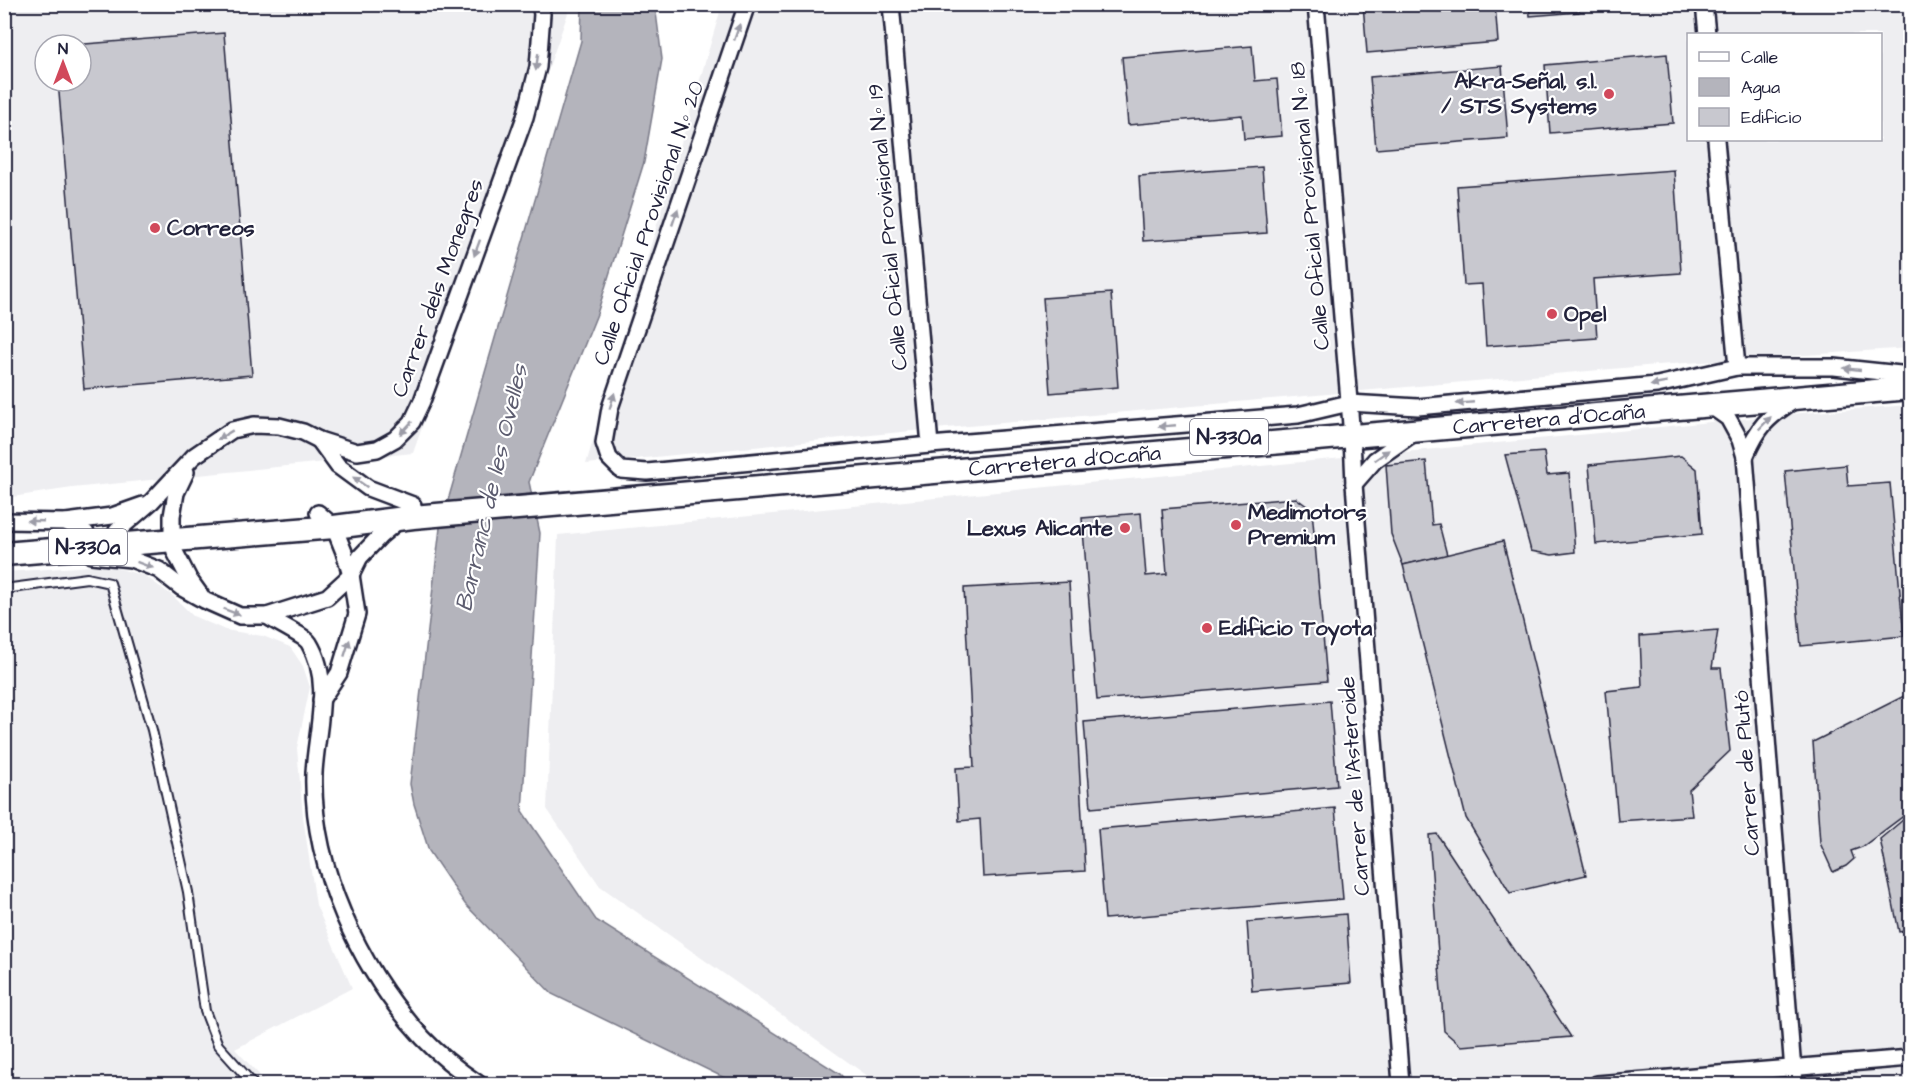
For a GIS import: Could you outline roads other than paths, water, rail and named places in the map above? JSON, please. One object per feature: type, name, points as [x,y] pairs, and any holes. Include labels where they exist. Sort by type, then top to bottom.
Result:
[{"type":"main road","name":"Carretera d'Ocaña","points":[[4,554],[171,532],[408,514],[547,500],[1352,432],[1911,377]]},
{"type":"main road","name":"Carretera d'Ocaña","points":[[1352,432],[1415,432],[1911,388]]},
{"type":"main road","name":"Carretera d'Ocaña","points":[[4,541],[117,531],[171,532]]},
{"type":"street","name":"Carrer dels Monegres","points":[[194,456],[232,430],[254,425],[279,426],[303,432],[319,441],[357,452],[377,449],[396,439],[412,422],[422,401],[525,117],[538,67],[542,14],[540,4]]},
{"type":"street","name":"Calle Oficial Provisional N.º 20","points":[[609,458],[604,443],[610,408],[747,4]]},
{"type":"street","name":"Calle Oficial Provisional N.º 19","points":[[891,4],[930,445]]},
{"type":"street","name":"Calle Oficial Provisional N.º 18","points":[[1316,4],[1352,432]]},
{"type":"street","points":[[1704,4],[1707,33]]},
{"type":"street","points":[[1716,141],[1737,367]]},
{"type":"street","name":"Carretera d'Ocaña","points":[[609,458],[621,470],[647,472],[930,445],[1298,415],[1349,403],[1418,407],[1658,385],[1737,367],[1834,367],[1911,377]]},
{"type":"street","name":"Carrer de Plutó","points":[[1746,457],[1754,435],[1763,424],[1779,409],[1796,399]]},
{"type":"street","name":"Carrer de Plutó","points":[[1711,406],[1728,418],[1746,457],[1794,1084]]},
{"type":"street","name":"Carrer de l'Asteroide","points":[[1352,432],[1354,484],[1401,1084]]},
{"type":"street","points":[[1354,484],[1375,460],[1415,432]]},
{"type":"street","name":"Carretera d'Ocaña","points":[[319,441],[338,466],[408,514]]},
{"type":"street","points":[[117,531],[152,501],[194,456]]},
{"type":"street","points":[[194,456],[176,493],[171,532],[174,552],[204,600]]},
{"type":"street","points":[[4,520],[66,522],[112,516],[152,501]]},
{"type":"street","points":[[4,563],[95,555],[131,559],[159,570],[182,588],[240,616],[267,616],[327,597],[351,575],[360,557],[380,536],[408,514]]},
{"type":"street","points":[[321,700],[339,673],[357,614],[351,575],[326,520]]},
{"type":"street","points":[[66,522],[86,533]]},
{"type":"street","points":[[267,616],[308,641],[320,671],[321,700],[314,774],[318,833],[335,894],[381,986],[423,1039],[479,1084]]},
{"type":"street","points":[[1597,1084],[1911,1058]]},
{"type":"lane","points":[[4,589],[87,578],[110,583],[152,730],[188,892],[205,1011],[218,1045],[253,1084]]},
{"type":"water","name":"Barranc de les Ovelles","points":[[582,5],[655,5],[662,59],[644,162],[597,314],[529,482],[540,533],[522,811],[596,920],[840,1074],[849,1084],[737,1084],[552,994],[465,904],[429,851],[414,804],[410,784],[440,528],[581,41]]},
{"type":"place","name":"Akra-Señal, s.l. / STS Systems","points":[[1609,94]]},
{"type":"place","name":"Correos","points":[[155,228]]},
{"type":"place","name":"Opel","points":[[1552,314]]},
{"type":"place","name":"Medimotors Premium","points":[[1236,525]]},
{"type":"place","name":"Lexus Alicante","points":[[1125,528]]},
{"type":"place","name":"Edificio Toyota","points":[[1207,628]]}]
